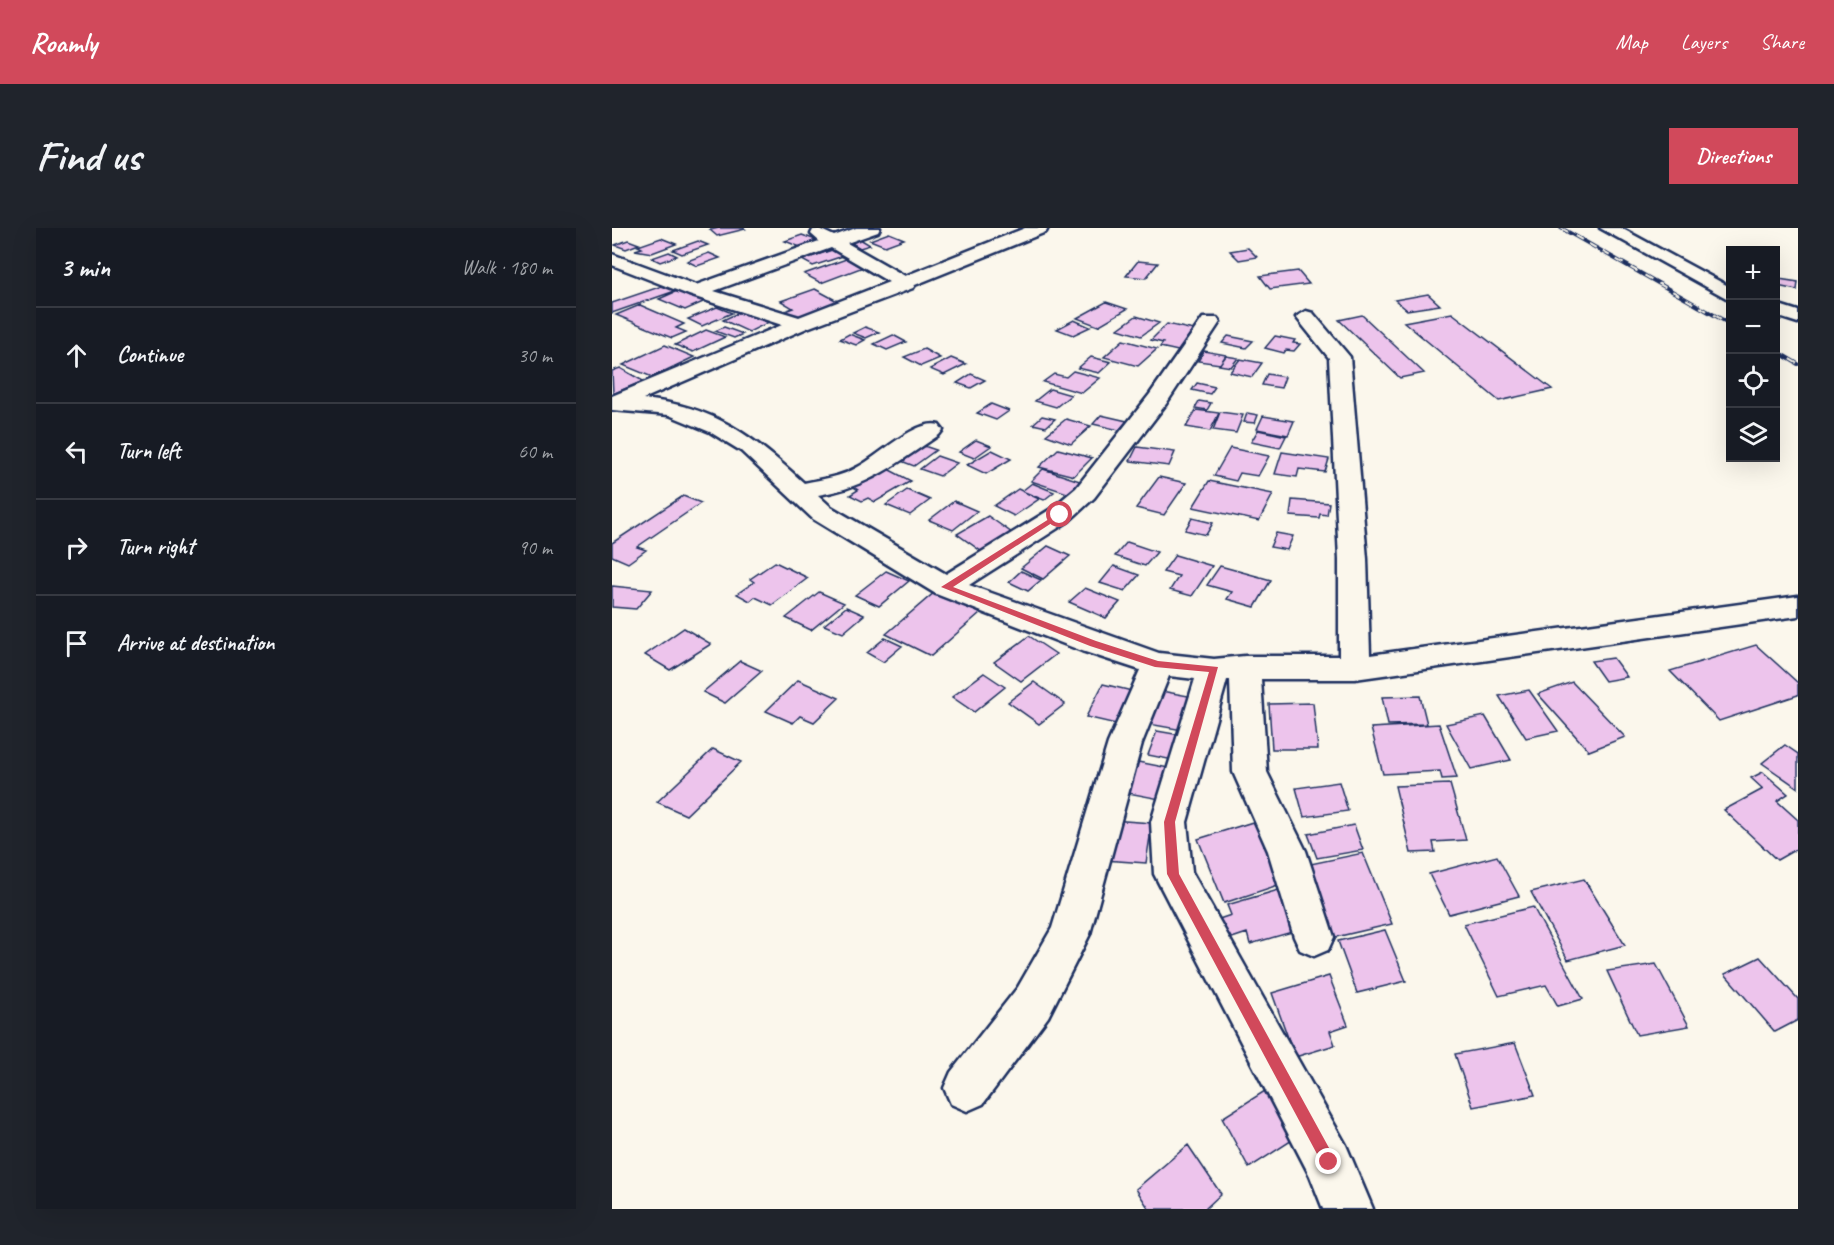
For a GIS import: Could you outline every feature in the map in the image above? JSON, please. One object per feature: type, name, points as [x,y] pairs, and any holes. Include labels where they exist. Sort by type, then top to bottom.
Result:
[{"type":"street","points":[[809,228],[906,284]]},
{"type":"street","points":[[696,291],[872,228]]},
{"type":"street","points":[[614,403],[800,324],[906,284],[1040,228]]},
{"type":"street","points":[[1608,228],[1726,291]]},
{"type":"street","points":[[978,232],[1003,243]]},
{"type":"street","points":[[612,259],[696,291],[800,324]]},
{"type":"street","points":[[1780,311],[1798,317]]},
{"type":"street","points":[[1306,317],[1339,357],[1353,559],[1355,668]]},
{"type":"street","points":[[946,587],[1060,515],[1084,493],[1158,399],[1210,322]]},
{"type":"street","points":[[614,403],[673,410],[718,427],[749,446],[822,513],[946,587],[1093,643],[1158,664],[1230,668],[1355,668],[1798,606]]},
{"type":"street","points":[[799,491],[842,484],[866,473],[932,430]]},
{"type":"street","points":[[967,1088],[1033,1002],[1070,934],[1125,743],[1158,664]]},
{"type":"street","points":[[1230,668],[1250,772],[1287,851],[1314,937]]},
{"type":"street","points":[[1230,668],[1169,822],[1173,874],[1329,1162],[1348,1209]]},
{"type":"building","points":[[745,229],[717,236],[710,230]]},
{"type":"building","points":[[889,233],[904,239],[885,246],[870,240]]},
{"type":"building","points":[[802,235],[816,240],[800,247],[785,241]]},
{"type":"building","points":[[855,236],[870,245],[860,248],[845,239]]},
{"type":"building","points":[[661,238],[676,244],[652,253],[635,250],[642,248],[638,246]]},
{"type":"building","points":[[628,240],[639,244],[626,249],[615,245]]},
{"type":"building","points":[[698,241],[708,245],[682,254],[673,250]]},
{"type":"building","points":[[1248,248],[1257,257],[1239,260],[1230,251]]},
{"type":"building","points":[[835,249],[846,255],[813,266],[802,260]]},
{"type":"building","points":[[669,252],[677,256],[660,262],[652,258]]},
{"type":"building","points":[[709,253],[720,258],[697,266],[687,261]]},
{"type":"building","points":[[849,258],[866,266],[821,283],[804,274]]},
{"type":"building","points":[[1138,261],[1158,263],[1146,278],[1126,276]]},
{"type":"building","points":[[1298,271],[1309,284],[1270,289],[1260,276]]},
{"type":"building","points":[[1780,279],[1798,282],[1797,290],[1780,287]]},
{"type":"building","points":[[665,285],[675,291],[612,313],[612,303]]},
{"type":"building","points":[[684,288],[710,299],[685,310],[659,299]]},
{"type":"building","points":[[815,289],[841,303],[796,320],[782,312],[793,308],[781,301]]},
{"type":"building","points":[[1428,294],[1440,305],[1407,310],[1395,300]]},
{"type":"building","points":[[1106,302],[1127,309],[1098,326],[1077,318]]},
{"type":"building","points":[[640,305],[684,324],[676,328],[686,332],[672,338],[616,315]]},
{"type":"building","points":[[717,307],[732,313],[702,326],[688,319]]},
{"type":"building","points":[[742,311],[771,321],[749,332],[723,320]]},
{"type":"building","points":[[1452,313],[1552,389],[1499,401],[1404,322]]},
{"type":"building","points":[[1362,315],[1424,373],[1400,378],[1339,320]]},
{"type":"building","points":[[1136,316],[1159,323],[1141,336],[1118,329]]},
{"type":"building","points":[[1074,320],[1090,327],[1073,335],[1057,329]]},
{"type":"building","points":[[1167,324],[1198,331],[1178,351],[1160,347],[1163,343],[1151,340]]},
{"type":"building","points":[[724,327],[743,334],[734,338],[715,331]]},
{"type":"building","points":[[865,327],[879,332],[866,338],[853,333]]},
{"type":"building","points":[[706,330],[725,337],[693,352],[675,345]]},
{"type":"building","points":[[849,334],[865,340],[856,345],[840,339]]},
{"type":"building","points":[[893,335],[906,342],[887,350],[874,344]]},
{"type":"building","points":[[1228,336],[1253,341],[1246,348],[1222,343]]},
{"type":"building","points":[[1275,336],[1295,340],[1293,343],[1300,344],[1294,351],[1286,350],[1284,353],[1265,348]]},
{"type":"building","points":[[1123,340],[1157,349],[1138,366],[1104,357]]},
{"type":"building","points":[[665,345],[694,357],[652,377],[623,365]]},
{"type":"building","points":[[924,349],[940,358],[921,366],[904,357]]},
{"type":"building","points":[[1204,351],[1226,355],[1220,364],[1198,361]]},
{"type":"building","points":[[1226,356],[1238,358],[1231,367],[1219,365]]},
{"type":"building","points":[[1091,357],[1111,362],[1099,373],[1078,368]]},
{"type":"building","points":[[951,358],[966,364],[944,375],[930,369]]},
{"type":"building","points":[[1240,359],[1262,363],[1252,377],[1230,372]]},
{"type":"building","points":[[620,368],[643,381],[613,394],[612,371]]},
{"type":"building","points":[[1073,371],[1100,378],[1082,393],[1043,382],[1054,374],[1066,377]]},
{"type":"building","points":[[971,374],[985,380],[971,388],[957,383]]},
{"type":"building","points":[[1267,374],[1285,377],[1281,388],[1262,385]]},
{"type":"building","points":[[1197,383],[1215,387],[1210,394],[1192,390]]},
{"type":"building","points":[[1050,389],[1071,395],[1056,407],[1035,401]]},
{"type":"building","points":[[1199,401],[1211,403],[1207,410],[1195,408]]},
{"type":"building","points":[[991,404],[1009,411],[996,420],[977,413]]},
{"type":"building","points":[[1196,410],[1219,413],[1210,431],[1186,427]]},
{"type":"building","points":[[1220,412],[1243,415],[1236,433],[1213,430]]},
{"type":"building","points":[[1247,413],[1258,415],[1255,423],[1244,422]]},
{"type":"building","points":[[1101,415],[1127,421],[1119,430],[1093,424]]},
{"type":"building","points":[[1042,416],[1055,419],[1046,427],[1033,424]]},
{"type":"building","points":[[1263,416],[1294,421],[1288,435],[1257,429]]},
{"type":"building","points":[[1066,419],[1091,426],[1071,444],[1046,435]]},
{"type":"building","points":[[1258,430],[1286,436],[1280,448],[1251,442]]},
{"type":"building","points":[[976,440],[991,446],[974,458],[959,452]]},
{"type":"building","points":[[918,444],[936,450],[914,466],[896,459]]},
{"type":"building","points":[[1137,447],[1175,452],[1169,466],[1130,461]]},
{"type":"building","points":[[1230,448],[1269,456],[1258,476],[1240,473],[1236,481],[1214,476]]},
{"type":"building","points":[[1058,449],[1092,458],[1074,476],[1039,467]]},
{"type":"building","points":[[992,450],[1011,459],[986,474],[967,465]]},
{"type":"building","points":[[1282,452],[1329,459],[1325,472],[1299,469],[1297,477],[1275,474]]},
{"type":"building","points":[[937,456],[957,463],[940,476],[920,469]]},
{"type":"building","points":[[884,467],[911,481],[875,502],[868,498],[862,501],[850,495],[858,490],[852,486]]},
{"type":"building","points":[[1043,469],[1086,483],[1073,495],[1031,481]]},
{"type":"building","points":[[1159,477],[1186,483],[1164,515],[1136,508]]},
{"type":"building","points":[[1209,481],[1273,494],[1259,521],[1193,507]]},
{"type":"building","points":[[1032,483],[1054,492],[1044,500],[1022,491]]},
{"type":"building","points":[[1018,489],[1039,499],[1014,516],[994,506]]},
{"type":"building","points":[[907,490],[930,500],[910,515],[886,505]]},
{"type":"building","points":[[683,496],[701,503],[637,547],[646,550],[628,563],[612,556],[612,543]]},
{"type":"building","points":[[1292,500],[1329,503],[1327,515],[1320,514],[1319,518],[1290,516]]},
{"type":"building","points":[[954,501],[977,511],[953,530],[929,520]]},
{"type":"building","points":[[988,516],[1012,533],[981,551],[957,534]]},
{"type":"building","points":[[1192,518],[1213,523],[1206,535],[1185,530]]},
{"type":"building","points":[[1276,533],[1293,536],[1287,550],[1270,547]]},
{"type":"building","points":[[1127,542],[1157,552],[1145,566],[1115,556]]},
{"type":"building","points":[[1048,546],[1070,556],[1043,579],[1021,568]]},
{"type":"building","points":[[1175,555],[1212,566],[1192,596],[1170,590],[1179,576],[1163,572]]},
{"type":"building","points":[[775,562],[808,578],[772,605],[755,597],[750,601],[737,594],[754,582],[750,579]]},
{"type":"building","points":[[1114,566],[1139,575],[1125,591],[1100,583]]},
{"type":"building","points":[[1220,566],[1271,580],[1255,607],[1227,599],[1232,592],[1207,585]]},
{"type":"building","points":[[886,571],[909,581],[879,606],[855,595]]},
{"type":"building","points":[[1021,571],[1041,580],[1028,591],[1009,582]]},
{"type":"building","points":[[612,586],[652,590],[636,609],[612,607]]},
{"type":"building","points":[[1085,588],[1120,602],[1106,618],[1069,602]]},
{"type":"building","points":[[819,592],[844,603],[811,630],[786,618]]},
{"type":"building","points":[[935,592],[980,613],[931,656],[886,634]]},
{"type":"building","points":[[846,607],[864,615],[843,633],[824,625]]},
{"type":"building","points":[[684,628],[711,644],[670,670],[645,655]]},
{"type":"building","points":[[1029,636],[1056,654],[1021,681],[994,662]]},
{"type":"building","points":[[885,638],[902,646],[883,662],[867,653]]},
{"type":"building","points":[[1756,645],[1798,683],[1798,695],[1719,721],[1670,671]]},
{"type":"building","points":[[1613,658],[1627,677],[1605,681],[1591,661]]},
{"type":"building","points":[[740,661],[762,671],[725,703],[703,692]]},
{"type":"building","points":[[984,673],[1005,687],[974,712],[952,697]]},
{"type":"building","points":[[798,680],[839,698],[814,722],[800,716],[793,723],[766,711]]},
{"type":"building","points":[[1034,682],[1065,704],[1039,724],[1008,702]]},
{"type":"building","points":[[1572,682],[1625,737],[1589,751],[1538,694]]},
{"type":"building","points":[[1103,684],[1132,691],[1116,724],[1086,717]]},
{"type":"building","points":[[1156,690],[1199,698],[1188,731],[1143,723]]},
{"type":"building","points":[[1529,690],[1558,731],[1526,738],[1499,696]]},
{"type":"building","points":[[1420,696],[1427,724],[1388,725],[1382,697]]},
{"type":"building","points":[[1313,703],[1318,749],[1272,749],[1269,704]]},
{"type":"building","points":[[1485,716],[1511,760],[1471,769],[1446,724]]},
{"type":"building","points":[[1439,724],[1457,778],[1442,779],[1440,771],[1383,774],[1371,728]]},
{"type":"building","points":[[1157,731],[1186,736],[1178,761],[1148,755]]},
{"type":"building","points":[[1785,745],[1798,754],[1798,788],[1762,763]]},
{"type":"building","points":[[713,749],[741,762],[686,815],[657,802]]},
{"type":"building","points":[[1138,762],[1174,769],[1165,800],[1128,793]]},
{"type":"building","points":[[1763,772],[1788,794],[1777,801],[1798,820],[1798,848],[1777,860],[1724,810],[1763,789],[1751,778]]},
{"type":"building","points":[[1339,782],[1348,811],[1304,817],[1296,788]]},
{"type":"building","points":[[1450,784],[1466,840],[1433,842],[1435,852],[1411,853],[1395,786]]},
{"type":"building","points":[[1111,820],[1152,823],[1146,863],[1104,860]]},
{"type":"building","points":[[1256,821],[1284,883],[1224,903],[1198,839]]},
{"type":"building","points":[[1354,825],[1363,850],[1317,858],[1308,834]]},
{"type":"building","points":[[1363,853],[1392,924],[1327,939],[1301,866]]},
{"type":"building","points":[[1497,856],[1519,896],[1449,914],[1429,874]]},
{"type":"building","points":[[1584,879],[1625,945],[1568,960],[1531,892]]},
{"type":"building","points":[[1282,889],[1299,930],[1250,944],[1247,933],[1226,940],[1219,919],[1231,915],[1227,905]]},
{"type":"building","points":[[1533,907],[1583,999],[1558,1006],[1546,985],[1499,996],[1464,924]]},
{"type":"building","points":[[1385,930],[1406,981],[1357,993],[1338,941]]},
{"type":"building","points":[[1760,957],[1798,999],[1798,1020],[1775,1032],[1725,974]]},
{"type":"building","points":[[1656,964],[1689,1026],[1637,1035],[1607,971]]},
{"type":"building","points":[[1329,976],[1348,1025],[1330,1031],[1335,1045],[1295,1057],[1272,993]]},
{"type":"building","points":[[1515,1043],[1535,1095],[1473,1107],[1455,1054]]},
{"type":"building","points":[[1268,1089],[1297,1137],[1249,1168],[1222,1118]]},
{"type":"building","points":[[1188,1145],[1221,1194],[1205,1209],[1149,1209],[1136,1189]]},
{"type":"railway","points":[[1561,228],[1726,322]]},
{"type":"railway","points":[[1780,353],[1798,364]]},
{"type":"route","points":[[1060,515],[946,587],[1093,643],[1158,664],[1214,670],[1169,822],[1173,874],[1329,1162]]}]
